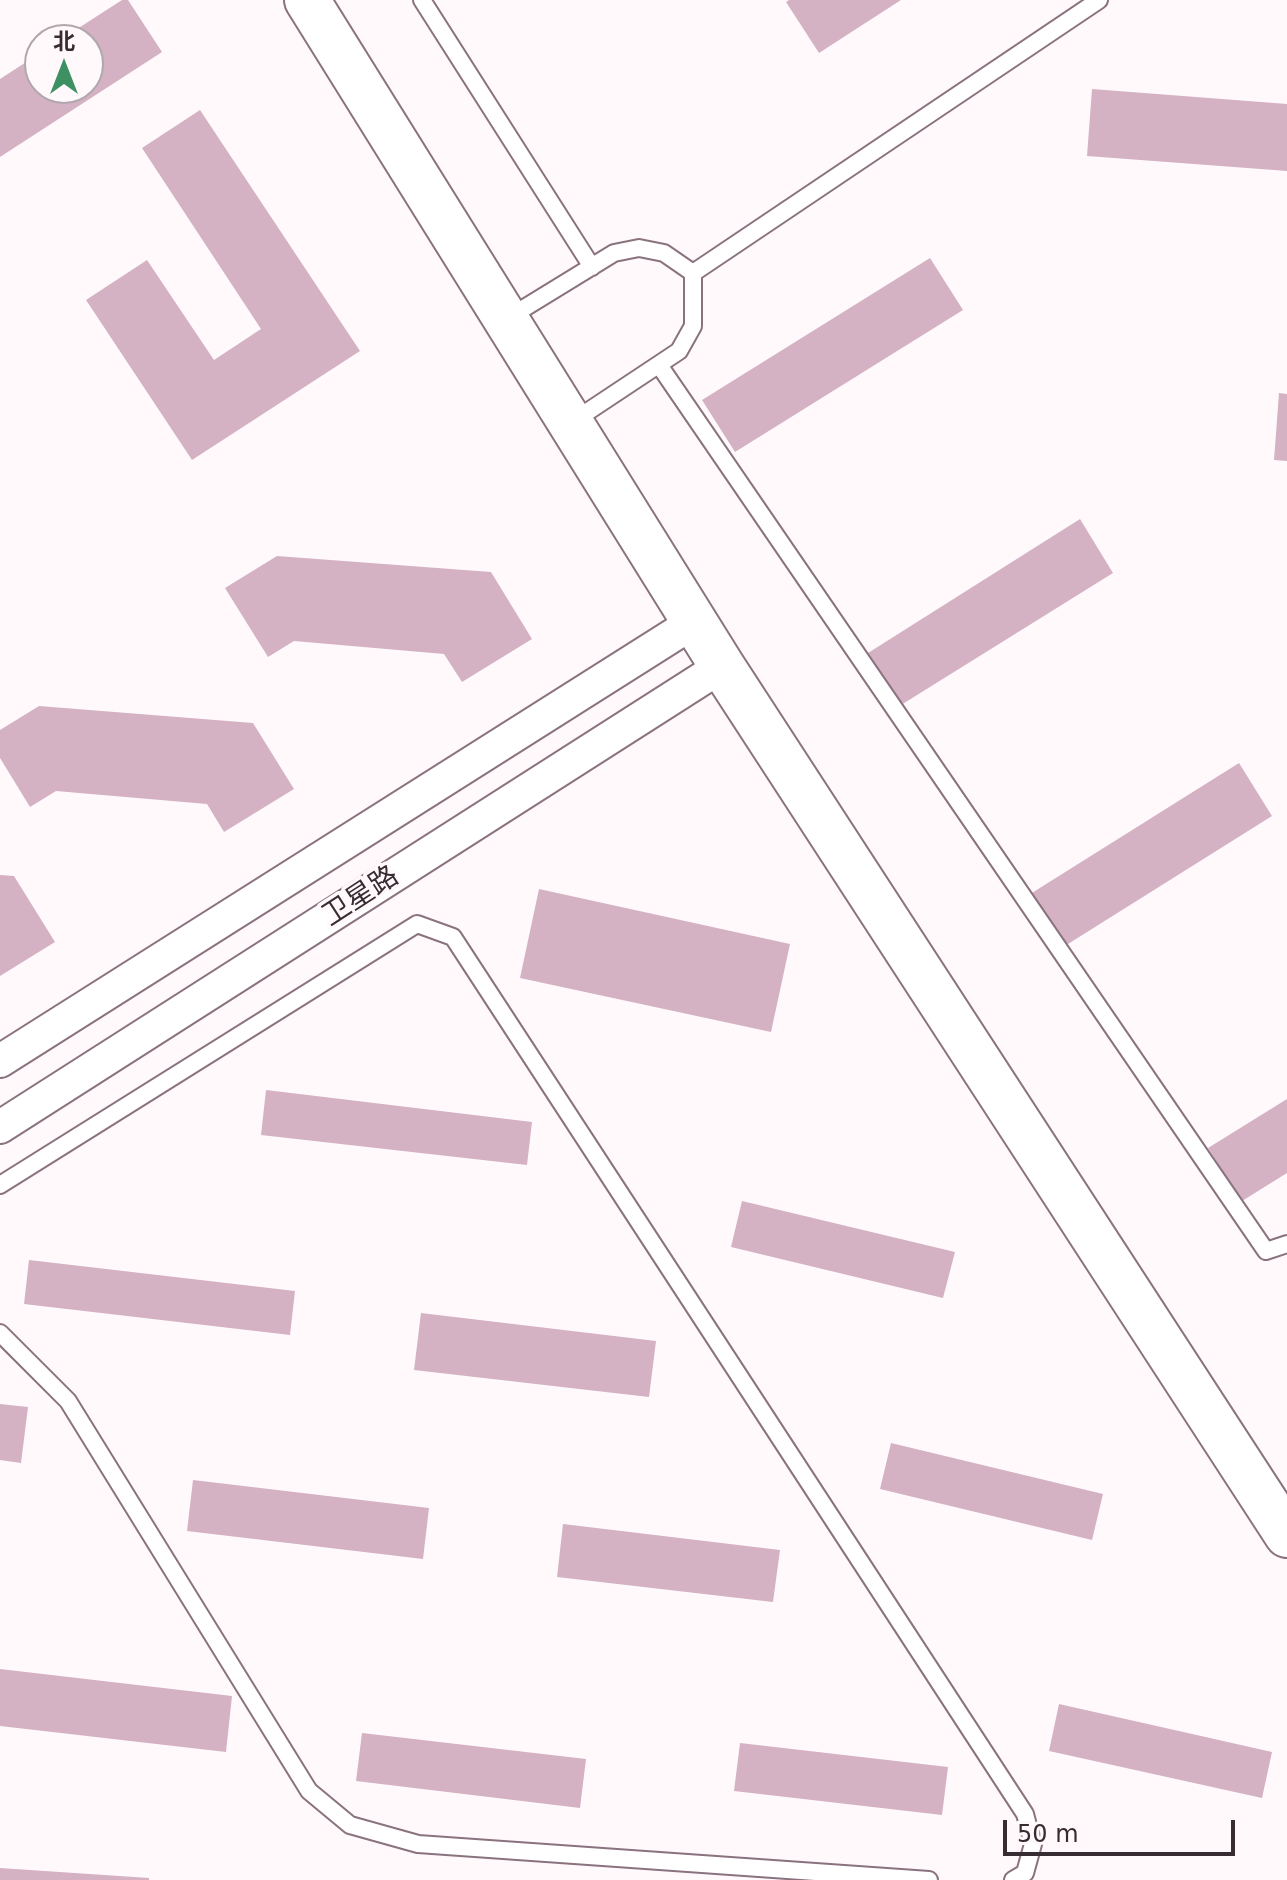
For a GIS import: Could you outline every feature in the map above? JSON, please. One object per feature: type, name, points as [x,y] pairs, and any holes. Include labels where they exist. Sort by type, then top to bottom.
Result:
[{"type":"street","points":[[307,0],[722,666],[1287,1535]]},
{"type":"street","name":"卫星路","points":[[0,1061],[694,622]]},
{"type":"street","name":"卫星路","points":[[0,1127],[722,666]]},
{"type":"lane","points":[[422,0],[592,267]]},
{"type":"lane","points":[[693,273],[1099,0]]},
{"type":"lane","points":[[506,319],[614,253],[639,248],[664,253],[693,273]]},
{"type":"lane","points":[[571,423],[679,351],[693,326],[693,273]]},
{"type":"lane","points":[[659,365],[1266,1251],[1287,1244]]},
{"type":"lane","points":[[0,1185],[417,924],[453,937],[1025,1814],[1033,1844],[1025,1873],[1013,1880]]},
{"type":"lane","points":[[0,1333],[68,1401],[309,1791],[350,1825],[418,1844],[929,1880]]},
{"type":"building","points":[[122,0],[128,0],[162,52],[104,90],[104,24],[85,24]]},
{"type":"building","points":[[901,0],[819,53],[786,2]]},
{"type":"building","points":[[24,63],[24,104],[82,104],[0,157],[0,79]]},
{"type":"building","points":[[1092,89],[1287,104],[1287,171],[1087,156]]},
{"type":"building","points":[[200,110],[360,351],[192,460],[86,300],[147,260],[214,360],[261,329],[142,148]]},
{"type":"building","points":[[930,258],[963,310],[735,452],[702,400]]},
{"type":"building","points":[[1279,393],[1287,394],[1287,461],[1274,460]]},
{"type":"building","points":[[1080,519],[1113,573],[901,705],[868,653]]},
{"type":"building","points":[[277,556],[491,572],[532,639],[462,682],[444,654],[294,641],[268,657],[225,588]]},
{"type":"building","points":[[39,706],[253,723],[294,789],[224,832],[207,804],[56,791],[30,807],[0,758],[0,730]]},
{"type":"building","points":[[1239,763],[1272,816],[1060,949],[1027,896]]},
{"type":"building","points":[[0,875],[14,876],[55,942],[0,976]]},
{"type":"building","points":[[539,889],[790,944],[771,1032],[520,978]]},
{"type":"building","points":[[266,1090],[532,1122],[527,1165],[261,1135]]},
{"type":"building","points":[[1287,1099],[1287,1173],[1242,1201],[1208,1148]]},
{"type":"building","points":[[742,1201],[955,1252],[943,1298],[731,1247]]},
{"type":"building","points":[[29,1260],[295,1291],[290,1335],[24,1304]]},
{"type":"building","points":[[421,1313],[656,1341],[649,1397],[414,1370]]},
{"type":"building","points":[[0,1404],[28,1407],[21,1463],[0,1460]]},
{"type":"building","points":[[891,1443],[1103,1494],[1092,1540],[880,1489]]},
{"type":"building","points":[[193,1480],[429,1508],[423,1559],[187,1531]]},
{"type":"building","points":[[563,1524],[780,1550],[773,1602],[557,1577]]},
{"type":"building","points":[[0,1669],[232,1696],[226,1752],[0,1726]]},
{"type":"building","points":[[1059,1704],[1272,1752],[1262,1798],[1049,1751]]},
{"type":"building","points":[[362,1733],[586,1759],[580,1808],[356,1781]]},
{"type":"building","points":[[740,1743],[948,1767],[942,1815],[734,1791]]},
{"type":"building","points":[[0,1868],[149,1878],[149,1880],[0,1880]]}]
